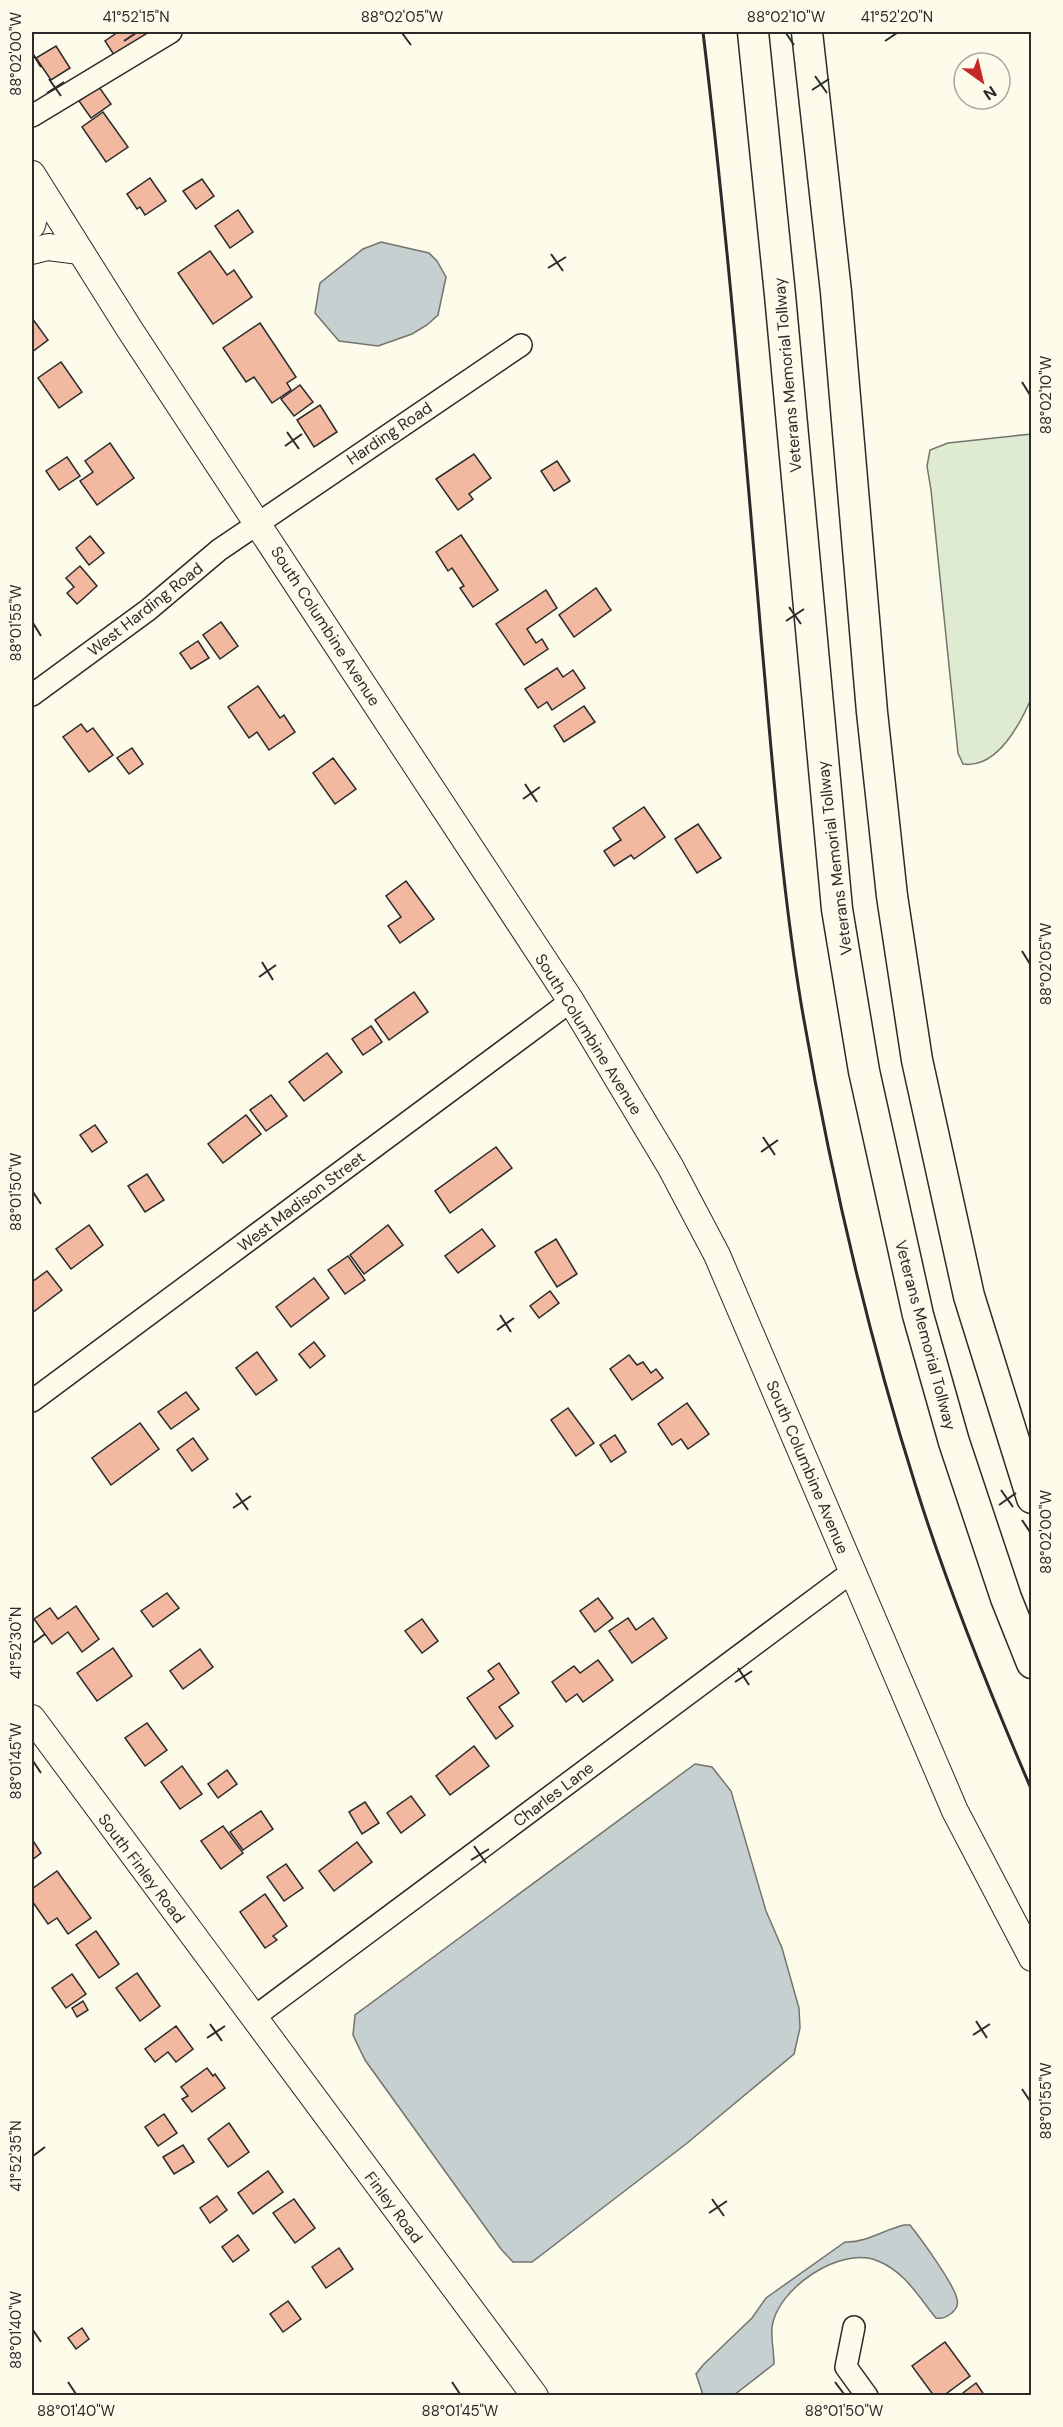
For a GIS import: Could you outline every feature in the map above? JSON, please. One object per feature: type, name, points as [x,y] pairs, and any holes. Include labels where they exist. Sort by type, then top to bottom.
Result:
[{"type":"highway","name":"Veterans Memorial Tollway","points":[[753,32],[780,295],[837,909],[864,1071],[918,1315],[954,1442],[1005,1598],[1032,1663]]},
{"type":"highway","points":[[807,32],[836,292],[872,712],[891,896],[917,1060],[969,1296],[1032,1498]]},
{"type":"main road","points":[[32,225],[38,202],[34,178]]},
{"type":"main road","name":"South Columbine Avenue","points":[[34,178],[130,330],[571,1001],[670,1166],[717,1255],[955,1811],[1032,1958]]},
{"type":"main road","points":[[32,251],[48,248],[81,251]]},
{"type":"main road","name":"South Finley Road","points":[[32,1718],[254,2018]]},
{"type":"main road","name":"Finley Road","points":[[254,2018],[535,2396]]},
{"type":"street","points":[[32,116],[171,32]]},
{"type":"street","name":"Harding Road","points":[[258,522],[521,345]]},
{"type":"street","name":"West Harding Road","points":[[32,695],[148,610],[219,550],[258,522]]},
{"type":"street","name":"West Madison Street","points":[[32,1401],[571,1001]]},
{"type":"street","name":"Charles Lane","points":[[254,2018],[853,1571]]},
{"type":"street","points":[[854,2327],[846,2367],[867,2396]]},
{"type":"green space","points":[[1031,434],[1031,699],[1014,732],[997,752],[975,764],[963,764],[958,753],[927,466],[930,450],[948,443]]},
{"type":"shaded area","points":[[381,242],[429,253],[437,261],[446,277],[438,315],[412,334],[378,346],[339,341],[315,313],[320,283],[363,249]]},
{"type":"shaded area","points":[[695,1764],[712,1767],[731,1791],[766,1911],[782,1948],[799,2008],[800,2028],[794,2054],[686,2144],[532,2262],[513,2262],[501,2249],[365,2060],[353,2035],[355,2015]]},
{"type":"shaded area","points":[[910,2225],[955,2292],[957,2304],[951,2313],[944,2318],[936,2318],[910,2285],[888,2266],[863,2258],[846,2259],[813,2274],[785,2298],[776,2313],[772,2327],[774,2364],[734,2395],[703,2395],[696,2374],[752,2318],[766,2298],[845,2242],[867,2238]]},
{"type":"building","points":[[118,32],[155,32],[116,58],[105,41]]},
{"type":"building","points":[[56,46],[70,68],[51,80],[36,58]]},
{"type":"building","points":[[99,87],[111,104],[91,118],[79,101]]},
{"type":"building","points":[[103,112],[128,147],[106,162],[82,127]]},
{"type":"building","points":[[150,178],[166,201],[145,215],[140,207],[137,209],[127,194]]},
{"type":"building","points":[[202,179],[214,196],[196,209],[183,191]]},
{"type":"building","points":[[238,210],[253,232],[230,248],[215,226]]},
{"type":"building","points":[[210,251],[227,275],[234,270],[252,297],[213,324],[178,273]]},
{"type":"building","points":[[32,318],[48,340],[32,352]]},
{"type":"building","points":[[260,323],[296,377],[287,383],[291,390],[272,403],[254,377],[246,382],[223,348]]},
{"type":"building","points":[[61,362],[82,392],[59,408],[38,378]]},
{"type":"building","points":[[300,385],[313,402],[294,416],[281,399]]},
{"type":"building","points":[[320,405],[337,432],[314,447],[297,420]]},
{"type":"building","points":[[110,443],[134,478],[97,505],[80,481],[93,472],[85,461]]},
{"type":"building","points":[[474,454],[491,478],[469,494],[473,499],[458,510],[436,479]]},
{"type":"building","points":[[67,457],[80,476],[59,490],[46,471]]},
{"type":"building","points":[[557,461],[570,481],[554,491],[541,471]]},
{"type":"building","points":[[461,535],[498,590],[473,607],[460,588],[464,586],[452,568],[448,571],[436,552]]},
{"type":"building","points":[[90,536],[104,553],[89,565],[76,548]]},
{"type":"building","points":[[80,566],[97,586],[77,604],[67,593],[74,587],[66,578]]},
{"type":"building","points":[[596,588],[611,610],[574,637],[559,615]]},
{"type":"building","points":[[546,590],[557,608],[527,629],[536,643],[542,639],[548,649],[524,665],[496,624]]},
{"type":"building","points":[[221,622],[238,646],[220,659],[203,635]]},
{"type":"building","points":[[198,641],[209,658],[191,669],[180,653]]},
{"type":"building","points":[[557,668],[563,677],[573,670],[585,688],[552,710],[547,702],[538,708],[525,689]]},
{"type":"building","points":[[258,686],[280,718],[284,715],[295,732],[269,750],[257,732],[249,738],[228,707]]},
{"type":"building","points":[[584,706],[595,722],[564,742],[554,726]]},
{"type":"building","points":[[81,724],[87,732],[93,728],[113,755],[89,772],[63,737]]},
{"type":"building","points":[[132,748],[143,764],[129,774],[117,758]]},
{"type":"building","points":[[333,758],[356,789],[335,804],[313,773]]},
{"type":"building","points":[[644,807],[665,837],[634,859],[631,855],[614,866],[604,851],[621,840],[613,828]]},
{"type":"building","points":[[698,824],[721,858],[697,873],[675,839]]},
{"type":"building","points":[[406,881],[434,919],[400,943],[388,926],[401,917],[386,896]]},
{"type":"building","points":[[414,992],[428,1012],[389,1040],[375,1020]]},
{"type":"building","points":[[371,1026],[382,1042],[363,1055],[352,1039]]},
{"type":"building","points":[[327,1053],[342,1072],[304,1101],[289,1082]]},
{"type":"building","points":[[271,1095],[287,1116],[266,1131],[250,1110]]},
{"type":"building","points":[[246,1115],[261,1134],[223,1163],[208,1144]]},
{"type":"building","points":[[95,1125],[107,1142],[92,1152],[80,1135]]},
{"type":"building","points":[[496,1147],[512,1168],[450,1213],[435,1191]]},
{"type":"building","points":[[147,1174],[164,1200],[145,1212],[128,1186]]},
{"type":"building","points":[[89,1225],[103,1245],[71,1269],[56,1249]]},
{"type":"building","points":[[388,1225],[403,1245],[364,1274],[350,1255]]},
{"type":"building","points":[[482,1229],[495,1246],[458,1273],[445,1256]]},
{"type":"building","points":[[556,1239],[577,1274],[557,1287],[535,1252]]},
{"type":"building","points":[[348,1256],[365,1280],[345,1294],[328,1270]]},
{"type":"building","points":[[47,1271],[62,1290],[32,1313],[32,1282]]},
{"type":"building","points":[[314,1278],[329,1298],[291,1327],[276,1307]]},
{"type":"building","points":[[550,1291],[559,1303],[539,1318],[530,1306]]},
{"type":"building","points":[[314,1342],[325,1356],[310,1368],[299,1354]]},
{"type":"building","points":[[257,1352],[277,1380],[256,1395],[236,1368]]},
{"type":"building","points":[[629,1355],[637,1365],[643,1362],[651,1373],[656,1369],[663,1378],[632,1400],[610,1369]]},
{"type":"building","points":[[186,1392],[199,1409],[171,1429],[158,1412]]},
{"type":"building","points":[[687,1403],[709,1434],[688,1449],[681,1439],[672,1445],[658,1424]]},
{"type":"building","points":[[568,1408],[594,1443],[576,1456],[551,1420]]},
{"type":"building","points":[[140,1423],[159,1449],[111,1485],[92,1458]]},
{"type":"building","points":[[615,1435],[626,1452],[611,1462],[600,1445]]},
{"type":"building","points":[[193,1438],[208,1459],[192,1471],[177,1450]]},
{"type":"building","points":[[167,1593],[179,1608],[153,1627],[141,1611]]},
{"type":"building","points":[[598,1598],[613,1618],[595,1632],[580,1611]]},
{"type":"building","points":[[76,1606],[99,1639],[82,1652],[68,1632],[52,1644],[34,1619],[50,1608],[58,1619]]},
{"type":"building","points":[[628,1618],[636,1630],[653,1618],[667,1638],[632,1663],[609,1631]]},
{"type":"building","points":[[422,1619],[438,1641],[422,1653],[405,1631]]},
{"type":"building","points":[[113,1648],[132,1676],[97,1701],[77,1673]]},
{"type":"building","points":[[200,1649],[213,1667],[183,1689],[170,1671]]},
{"type":"building","points":[[598,1660],[613,1680],[583,1702],[577,1694],[566,1702],[552,1682],[574,1666],[580,1673]]},
{"type":"building","points":[[499,1663],[519,1693],[499,1707],[513,1726],[496,1739],[467,1698],[494,1679],[488,1671]]},
{"type":"building","points":[[147,1723],[167,1750],[145,1766],[125,1738]]},
{"type":"building","points":[[474,1746],[489,1766],[450,1795],[436,1776]]},
{"type":"building","points":[[182,1766],[202,1794],[180,1809],[161,1782]]},
{"type":"building","points":[[227,1770],[237,1784],[218,1798],[208,1784]]},
{"type":"building","points":[[411,1796],[425,1815],[401,1833],[387,1813]]},
{"type":"building","points":[[365,1802],[379,1823],[362,1834],[349,1812]]},
{"type":"building","points":[[261,1811],[273,1829],[243,1850],[230,1832]]},
{"type":"building","points":[[223,1826],[243,1853],[221,1869],[201,1841]]},
{"type":"building","points":[[32,1839],[41,1853],[32,1860]]},
{"type":"building","points":[[357,1842],[372,1862],[334,1891],[319,1871]]},
{"type":"building","points":[[286,1864],[303,1888],[284,1901],[267,1877]]},
{"type":"building","points":[[57,1871],[91,1918],[68,1934],[57,1918],[48,1924],[32,1901],[32,1889]]},
{"type":"building","points":[[265,1894],[287,1926],[273,1936],[277,1940],[265,1948],[240,1912]]},
{"type":"building","points":[[96,1931],[119,1964],[99,1978],[76,1945]]},
{"type":"building","points":[[137,1973],[160,2006],[140,2021],[116,1988]]},
{"type":"building","points":[[72,1974],[86,1994],[66,2008],[52,1988]]},
{"type":"building","points":[[83,2001],[88,2010],[77,2017],[72,2008]]},
{"type":"building","points":[[176,2026],[193,2049],[176,2062],[168,2052],[155,2062],[145,2049]]},
{"type":"building","points":[[207,2068],[213,2076],[215,2074],[225,2088],[192,2112],[182,2099],[188,2096],[181,2087]]},
{"type":"building","points":[[164,2114],[177,2133],[158,2146],[145,2127]]},
{"type":"building","points":[[229,2123],[249,2152],[228,2167],[208,2139]]},
{"type":"building","points":[[183,2145],[194,2162],[174,2174],[163,2157]]},
{"type":"building","points":[[268,2171],[283,2192],[253,2214],[238,2193]]},
{"type":"building","points":[[217,2196],[227,2210],[210,2223],[200,2208]]},
{"type":"building","points":[[294,2199],[315,2228],[295,2243],[273,2213]]},
{"type":"building","points":[[238,2235],[249,2250],[233,2262],[222,2247]]},
{"type":"building","points":[[339,2248],[353,2269],[326,2288],[312,2267]]},
{"type":"building","points":[[288,2301],[301,2319],[283,2332],[270,2314]]},
{"type":"building","points":[[82,2328],[89,2339],[76,2349],[68,2338]]},
{"type":"building","points":[[945,2342],[970,2376],[943,2396],[934,2396],[912,2366]]},
{"type":"building","points":[[976,2383],[985,2396],[959,2396]]},
{"type":"wall","points":[[703,32],[735,333],[782,865],[794,957],[812,1064],[850,1247],[898,1428],[928,1526],[955,1602],[1032,1791]]}]
